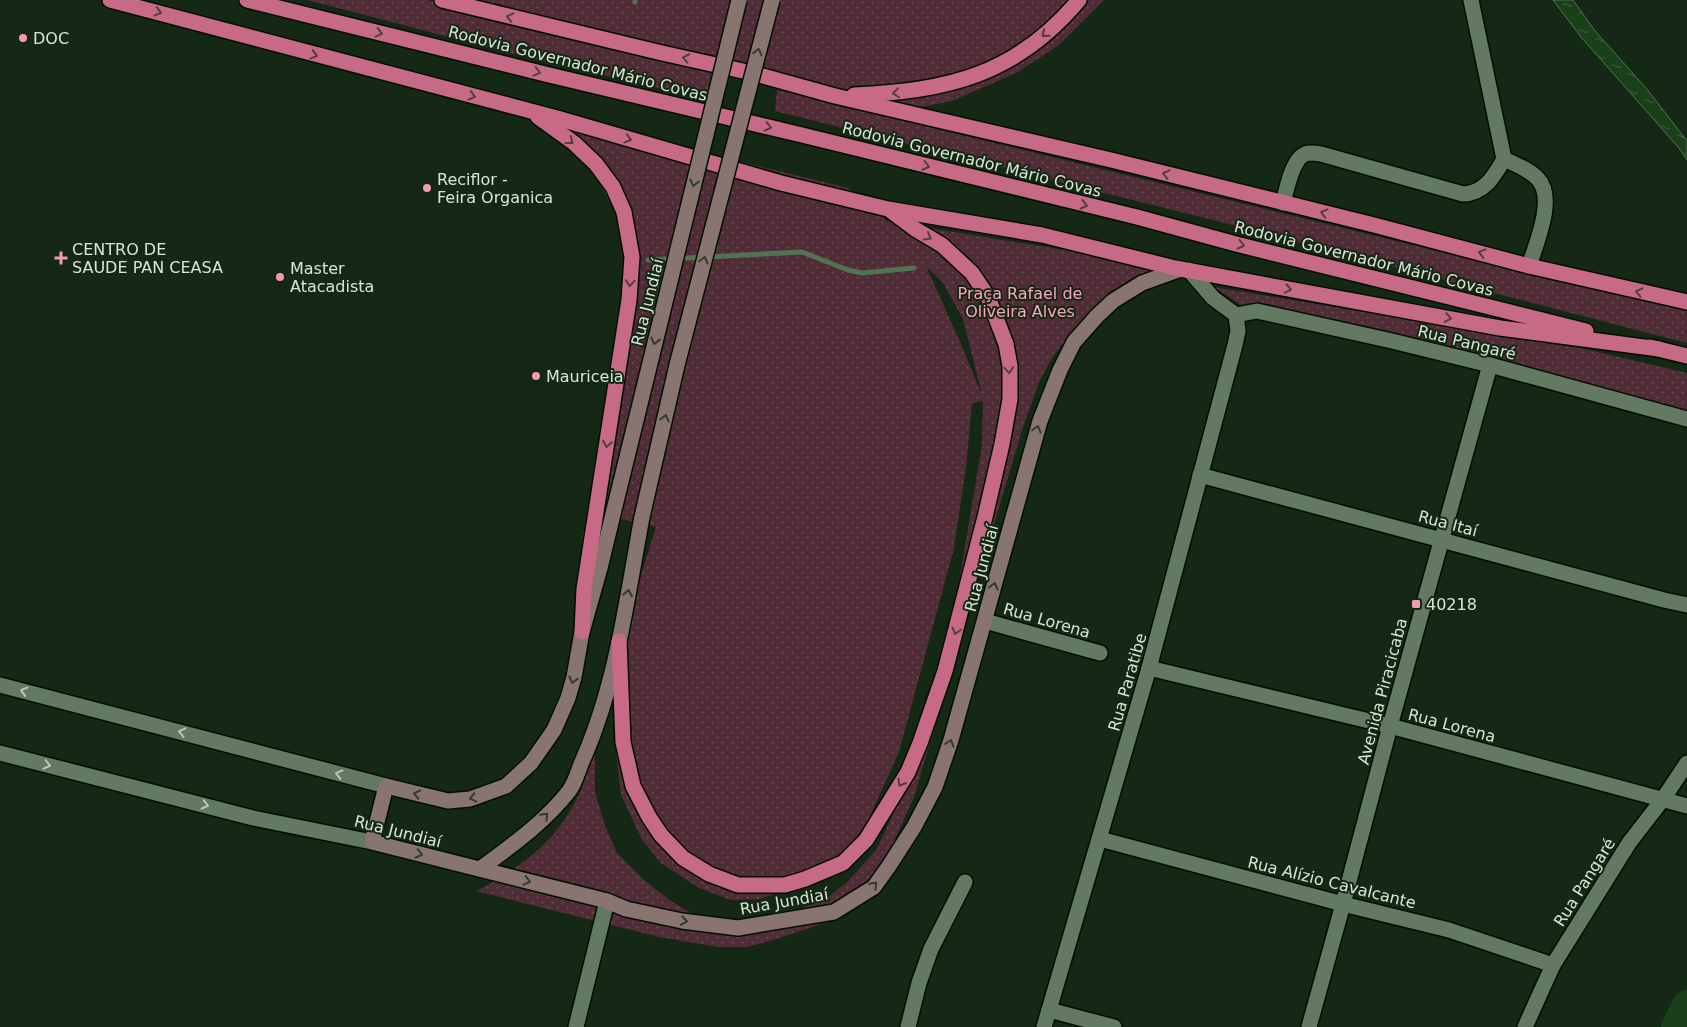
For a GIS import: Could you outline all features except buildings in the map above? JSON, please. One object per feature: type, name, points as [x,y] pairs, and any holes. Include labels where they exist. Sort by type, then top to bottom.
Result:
[{"type":"highway","points":[[110,0],[531,112],[781,183],[888,209],[1042,236],[1185,270],[1500,328],[1659,349]]},
{"type":"highway","name":"Rodovia Governador Mário Covas","points":[[247,0],[1098,208],[1687,356]]},
{"type":"highway","name":"Rodovia Governador Mário Covas","points":[[442,0],[463,3],[662,53],[752,72],[834,96],[1111,160],[1374,225],[1529,266],[1687,302]]},
{"type":"highway","points":[[834,96],[892,94],[922,90],[980,74],[1008,60],[1039,40],[1079,0]]},
{"type":"highway","points":[[531,112],[574,143],[596,164],[613,187],[624,212],[632,257],[629,300],[584,589],[582,632]]},
{"type":"highway","points":[[618,641],[623,742],[634,786],[649,817],[661,835],[684,858],[710,874],[738,885],[785,885],[805,879],[843,862],[866,840],[908,772],[945,672],[985,517],[1002,444],[1010,399],[1010,366],[1006,344],[988,297],[972,273],[942,245],[915,229],[888,209]]},
{"type":"main road","name":"Rua Jundiaí","points":[[386,786],[448,801],[470,799],[506,786],[531,763],[554,730],[570,691],[582,632],[596,584],[739,0]]},
{"type":"main road","points":[[480,869],[533,828],[570,790],[596,728],[610,684],[642,517],[677,365],[772,0]]},
{"type":"main road","name":"Rua Jundiaí","points":[[372,842],[607,901],[626,908],[682,921],[738,928],[834,912],[874,887],[914,827],[935,787],[951,740],[1040,421],[1060,370],[1074,342],[1113,301],[1142,283],[1185,270]]},
{"type":"main road","points":[[372,842],[386,786]]},
{"type":"street","points":[[1283,203],[1292,170],[1298,160],[1308,153],[1321,154],[1463,194],[1471,194],[1492,180],[1504,159],[1471,0]]},
{"type":"street","points":[[1504,159],[1538,179],[1544,189],[1546,204],[1543,221],[1529,266]]},
{"type":"street","points":[[1185,270],[1213,298],[1236,315]]},
{"type":"street","name":"Rua Pangaré","points":[[1236,315],[1257,311],[1392,341],[1490,365],[1687,419]]},
{"type":"street","name":"Rua Paratibe","points":[[1044,1027],[1149,668],[1236,344],[1238,331],[1236,315]]},
{"type":"street","name":"Avenida Piracicaba","points":[[1309,1027],[1490,365]]},
{"type":"street","name":"Rua Itaí","points":[[1200,475],[1687,605]]},
{"type":"street","name":"Rua Lorena","points":[[985,620],[1100,653]]},
{"type":"street","name":"Rua Lorena","points":[[1149,668],[1390,726],[1687,806]]},
{"type":"street","name":"Rua Jundiaí","points":[[0,685],[386,786]]},
{"type":"street","name":"Rua Jundiaí","points":[[0,753],[254,818],[372,842]]},
{"type":"street","name":"Rua Pangaré","points":[[1525,1027],[1553,965],[1629,843],[1663,799],[1687,763]]},
{"type":"street","name":"Rua Alízio Cavalcante","points":[[1100,839],[1343,904],[1449,930],[1553,965]]},
{"type":"street","points":[[908,1027],[919,983],[931,949],[965,882]]},
{"type":"street","points":[[576,1027],[607,901]]},
{"type":"street","points":[[1050,1010],[1114,1027]]},
{"type":"green space","points":[[307,0],[427,0],[713,72],[706,99],[530,58]]},
{"type":"green space","points":[[461,0],[1104,0],[1059,45],[1018,72],[952,101],[901,111]]},
{"type":"green space","points":[[777,90],[1548,278],[1687,310],[1687,343],[1213,220],[775,111]]},
{"type":"green space","name":"Praça Rafael de Oliveira Alves","points":[[564,119],[848,188],[887,221],[1175,268],[1082,323],[1068,337],[1052,358],[1040,380],[1022,430],[914,797],[891,848],[873,880],[833,920],[747,947],[718,947],[659,937],[476,891],[521,864],[547,841],[558,828],[580,792],[595,739],[595,791],[604,823],[617,853],[644,880],[672,902],[700,918],[733,923],[765,922],[826,899],[847,882],[877,849],[899,801],[951,630],[982,445],[983,401],[972,403],[966,467],[954,548],[899,752],[861,836],[830,868],[798,886],[760,899],[731,900],[699,888],[661,863],[642,840],[621,795],[615,739],[617,702],[628,617],[656,527],[595,513],[581,545],[608,395],[634,322],[636,249]],"holes":[[[926,266],[943,283],[963,319],[982,395]]]},
{"type":"green space","points":[[1214,287],[1585,349],[1687,373],[1687,411],[1501,363],[1241,305]]},
{"type":"water","points":[[1553,0],[1573,0],[1595,31],[1646,88],[1687,141],[1687,160],[1679,148],[1581,37]]},
{"type":"waterway","points":[[648,260],[802,252],[848,270],[862,273],[914,268]]},
{"type":"waterway","points":[[1676,1027],[1687,1005]]},
{"type":"place","name":"DOC","points":[[23,38]]},
{"type":"place","name":"Reciflor - Feira Organica","points":[[427,188]]},
{"type":"place","name":"CENTRO DE SAUDE PAN CEASA","points":[[61,258]]},
{"type":"place","name":"Master Atacadista","points":[[280,277]]},
{"type":"place","name":"Mauriceia","points":[[536,376]]},
{"type":"place","name":"40218","points":[[1416,604]]}]
